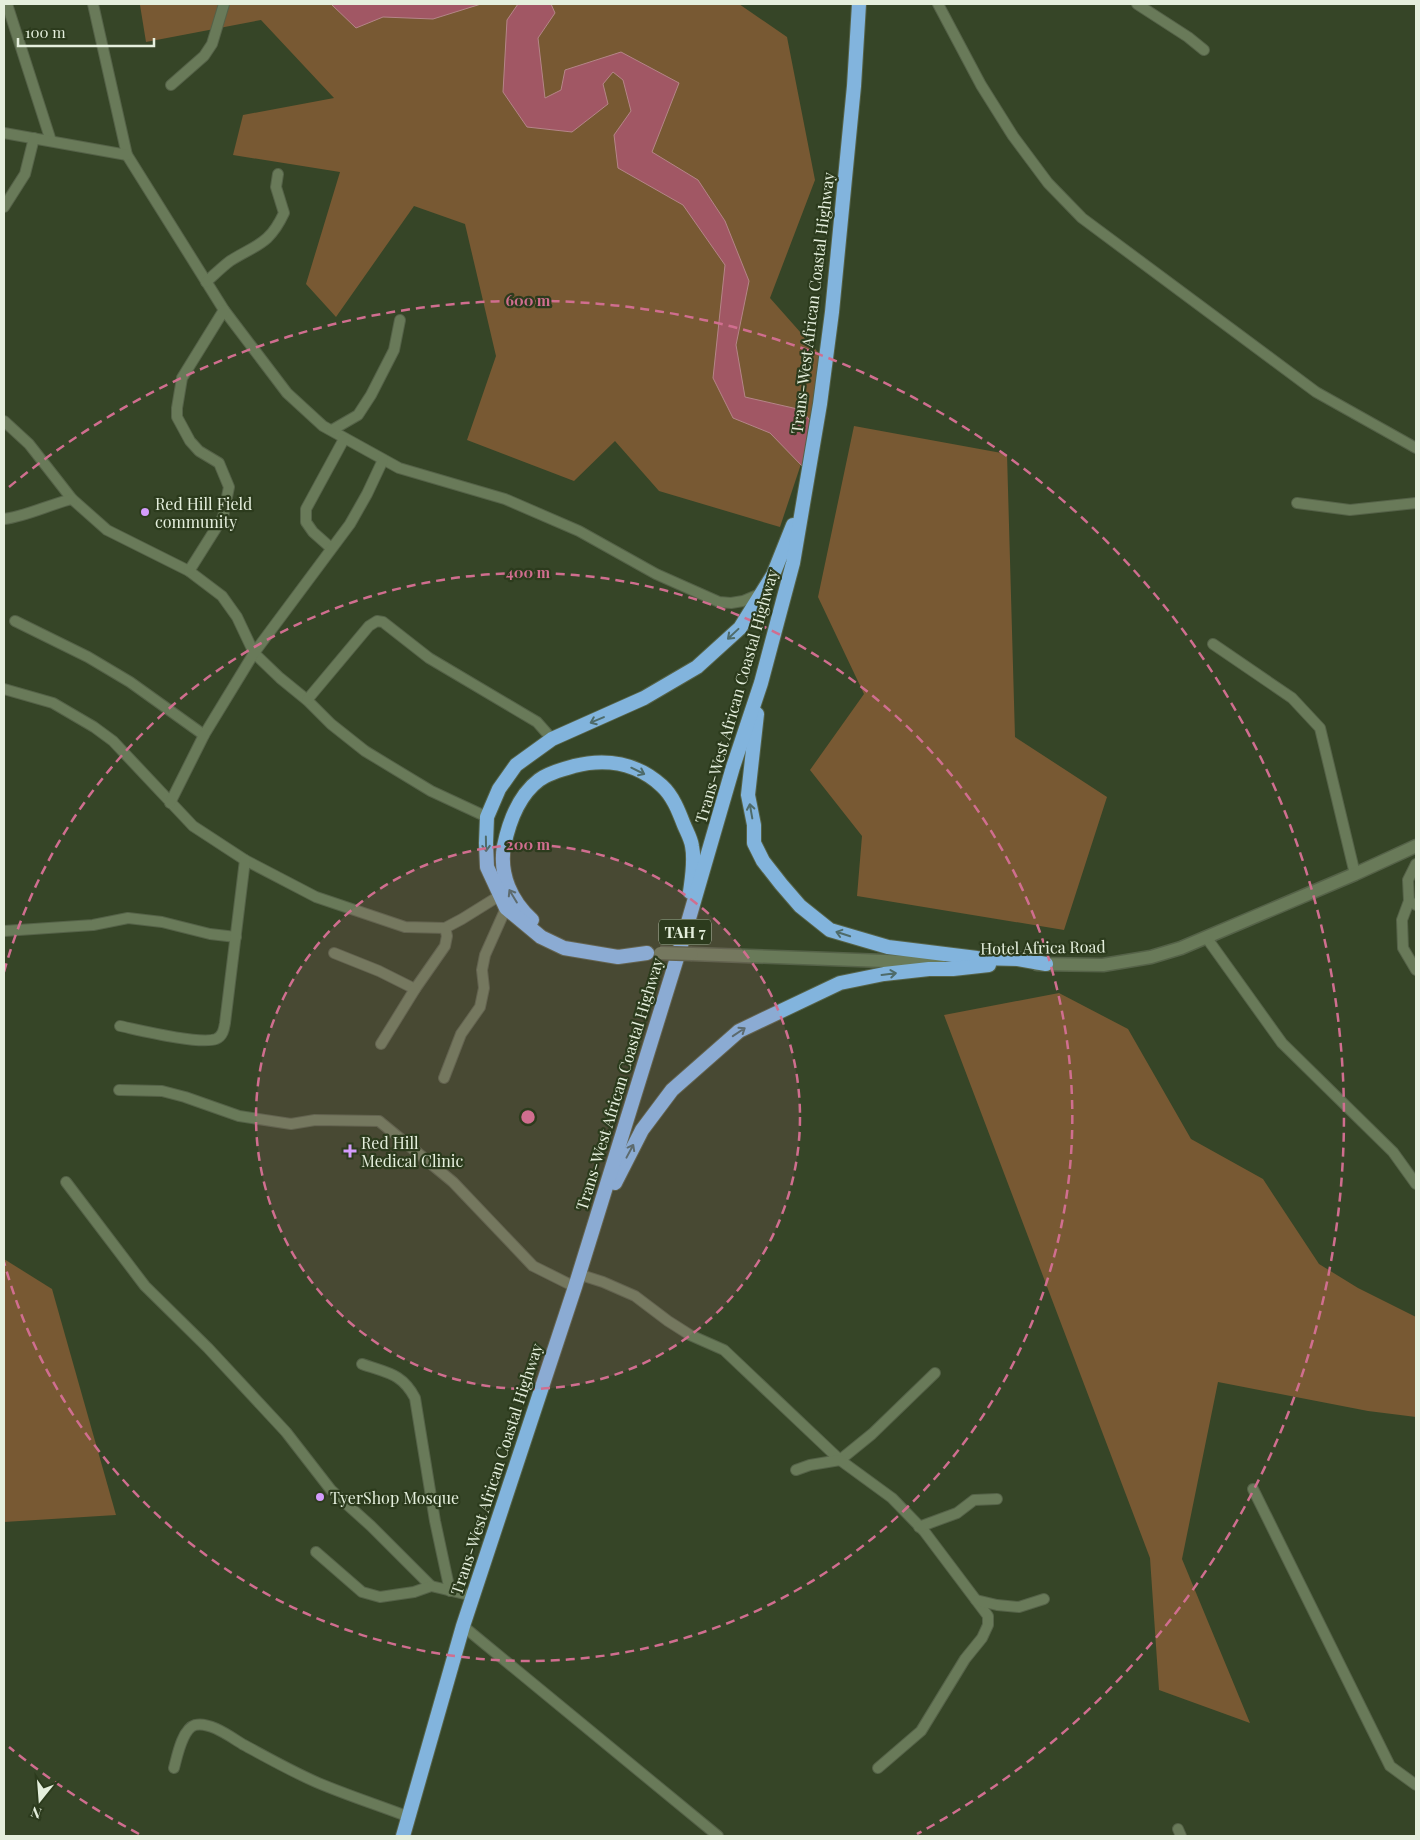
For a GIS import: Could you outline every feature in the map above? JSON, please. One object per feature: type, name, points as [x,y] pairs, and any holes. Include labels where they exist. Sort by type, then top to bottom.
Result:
[{"type":"highway","name":"Trans-West African Coastal Highway","points":[[403,1836],[463,1626],[576,1281],[686,930],[733,767],[761,683],[793,563],[820,404],[832,312],[854,86],[859,4]]},
{"type":"highway","points":[[654,953],[618,957],[564,948],[542,937],[506,908],[499,896],[488,867],[486,843],[487,817],[499,789],[516,765],[552,739],[644,698],[697,667],[740,628],[773,575],[804,499]]},
{"type":"highway","points":[[761,683],[748,795],[754,825],[754,843],[781,884],[800,906],[830,930],[888,947],[1046,964]]},
{"type":"highway","points":[[654,953],[617,953],[563,940],[542,929],[522,911],[509,891],[502,858],[508,826],[521,800],[539,779],[563,769],[590,762],[622,763],[643,773],[663,786],[677,806],[692,846],[693,866],[686,930]]},
{"type":"highway","points":[[583,1259],[617,1178],[642,1130],[672,1090],[739,1031],[840,983],[884,974],[989,965]]},
{"type":"street","points":[[6,4],[51,142]]},
{"type":"street","points":[[92,4],[127,155],[224,310],[287,393],[322,426],[399,468],[505,499],[579,531],[656,574],[719,602],[743,601],[762,593]]},
{"type":"street","points":[[171,85],[204,56],[212,44],[224,4]]},
{"type":"street","points":[[938,4],[981,85],[1013,136],[1048,183],[1082,218],[1316,392],[1416,448]]},
{"type":"street","points":[[1137,4],[1188,37],[1204,50]]},
{"type":"street","points":[[4,133],[127,155]]},
{"type":"street","points":[[4,207],[25,174],[34,138]]},
{"type":"street","points":[[206,282],[229,262],[258,246],[278,226],[284,213],[276,187],[278,174]]},
{"type":"street","points":[[189,571],[223,518],[228,487],[219,463],[199,451],[190,441],[177,417],[177,408],[182,378],[224,310]]},
{"type":"street","points":[[332,430],[358,415],[394,350],[400,320]]},
{"type":"street","points":[[4,421],[30,444],[72,500],[107,530],[189,571],[222,596],[237,616],[254,653],[331,724],[365,751],[431,791],[487,817]]},
{"type":"street","points":[[331,548],[306,522],[306,509],[344,439]]},
{"type":"street","points":[[170,803],[204,735],[254,653],[350,524],[383,460]]},
{"type":"street","points":[[4,519],[19,517],[56,503],[72,500]]},
{"type":"street","points":[[1297,503],[1350,510],[1416,503]]},
{"type":"street","points":[[15,621],[88,657],[130,682],[204,735]]},
{"type":"street","points":[[307,700],[369,626],[377,621],[383,622],[429,658],[537,722],[552,739]]},
{"type":"street","points":[[1213,644],[1292,698],[1320,728],[1355,874]]},
{"type":"street","points":[[4,689],[53,703],[94,727],[113,741],[193,826],[245,860],[316,897],[405,927],[445,928],[462,920],[499,896]]},
{"type":"street","name":"Hotel Africa Road","points":[[654,953],[989,965],[1103,965],[1181,948],[1416,846]]},
{"type":"street","points":[[120,1026],[190,1039],[215,1040],[220,1037],[225,1023],[245,860]]},
{"type":"street","points":[[1416,864],[1408,880],[1413,903],[1402,920],[1403,948],[1416,970]]},
{"type":"street","points":[[444,1078],[461,1034],[480,1007],[484,988],[482,970],[485,955],[506,908]]},
{"type":"street","points":[[4,931],[93,925],[128,918],[162,922],[210,934],[236,937]]},
{"type":"street","points":[[381,1044],[415,989],[445,946],[447,936],[445,928]]},
{"type":"street","points":[[1206,937],[1282,1043],[1393,1152],[1416,1184]]},
{"type":"street","points":[[334,953],[379,971],[415,989]]},
{"type":"street","points":[[119,1090],[162,1091],[239,1116],[291,1124],[315,1120],[379,1121],[453,1182],[534,1266],[576,1281],[603,1282],[635,1296],[690,1335],[724,1350],[840,1460],[892,1498],[920,1527],[976,1600],[988,1616],[988,1625],[982,1638],[965,1659],[921,1731],[878,1768]]},
{"type":"street","points":[[66,1182],[145,1286],[208,1348],[286,1432],[331,1490],[371,1526],[431,1586],[473,1596]]},
{"type":"street","points":[[362,1364],[398,1376],[410,1388],[415,1398],[435,1521],[450,1591]]},
{"type":"street","points":[[796,1470],[810,1465],[840,1460],[872,1434],[935,1373]]},
{"type":"street","points":[[1253,1489],[1390,1766],[1416,1785]]},
{"type":"street","points":[[920,1527],[956,1513],[974,1500],[997,1499]]},
{"type":"street","points":[[316,1552],[362,1592],[380,1597],[414,1592],[431,1586]]},
{"type":"street","points":[[976,1600],[997,1605],[1018,1606],[1044,1599]]},
{"type":"street","points":[[463,1626],[718,1836]]},
{"type":"street","points":[[174,1768],[182,1741],[188,1730],[195,1725],[205,1725],[221,1731],[271,1760],[316,1782],[409,1817]]},
{"type":"shaded area","points":[[331,4],[481,4],[433,19],[383,17],[356,28]]},
{"type":"shaded area","points":[[518,4],[551,4],[555,13],[538,38],[545,98],[561,90],[565,70],[621,52],[679,83],[652,152],[698,180],[725,221],[749,281],[736,345],[745,397],[802,410],[815,427],[803,467],[770,433],[733,418],[713,378],[725,265],[683,205],[618,168],[614,135],[631,111],[623,80],[613,72],[603,84],[608,104],[572,132],[527,127],[503,92],[507,20]]},
{"type":"shaded area","points":[[739,4],[787,37],[815,180],[770,298],[824,359],[817,416],[780,527],[659,491],[615,441],[574,481],[467,440],[496,356],[465,224],[414,206],[336,317],[306,284],[340,172],[233,155],[243,115],[334,98],[261,20],[146,42],[140,5]]},
{"type":"shaded area","points":[[854,426],[1007,454],[1015,737],[1107,797],[1064,930],[857,896],[862,836],[810,770],[864,694],[818,597]]},
{"type":"shaded area","points":[[1059,993],[1128,1029],[1191,1139],[1263,1179],[1319,1264],[1358,1288],[1416,1317],[1416,1417],[1368,1411],[1218,1382],[1182,1559],[1250,1723],[1159,1690],[1150,1558],[944,1015]]},
{"type":"shaded area","points":[[4,1259],[52,1289],[116,1515],[4,1522]]},
{"type":"place","name":"Red Hill Field community","points":[[145,512]]},
{"type":"place","name":"Red Hill Medical Clinic","points":[[350,1151]]},
{"type":"place","name":"TyerShop Mosque","points":[[320,1497]]}]
